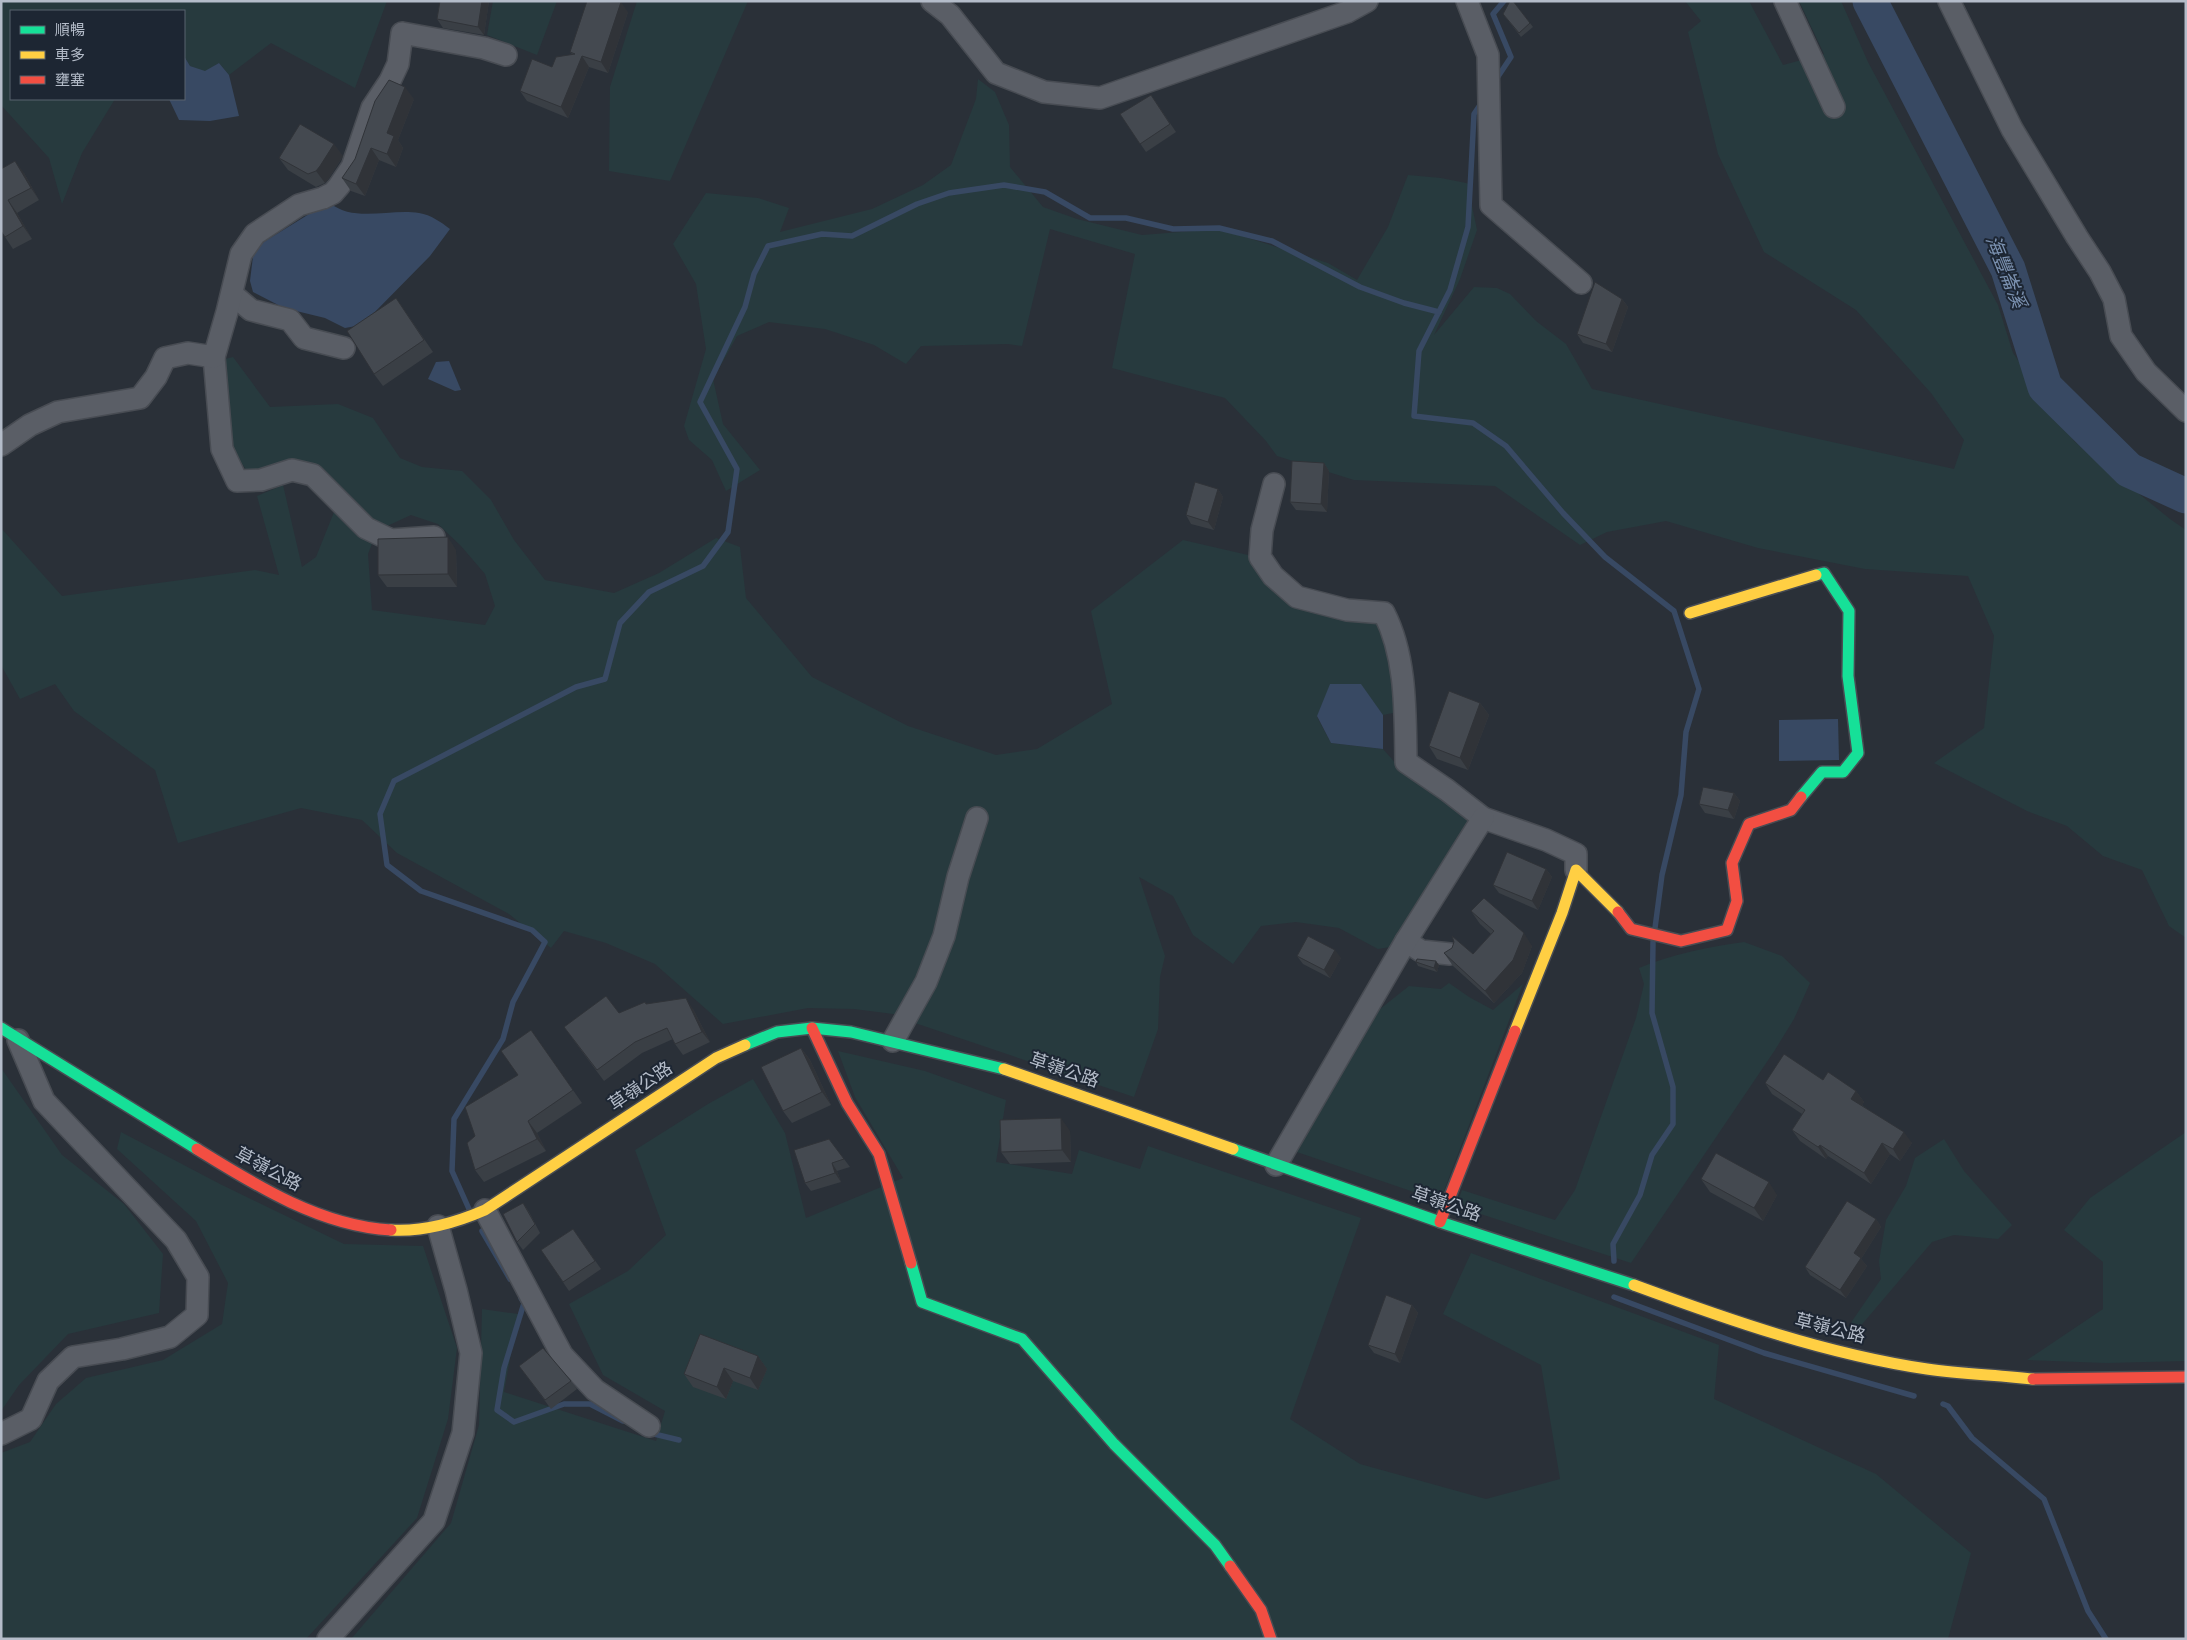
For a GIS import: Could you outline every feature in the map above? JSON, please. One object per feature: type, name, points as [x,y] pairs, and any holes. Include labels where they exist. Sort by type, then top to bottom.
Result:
[{"type":"main road","points":[[1440,1222],[1562,913],[1576,870],[1614,907],[1631,929],[1682,941],[1727,930],[1737,901],[1732,863],[1749,824],[1792,810],[1822,772],[1843,772],[1858,753],[1848,676],[1848,611],[1824,574],[1690,613]]},
{"type":"main road","points":[[812,1028],[847,1102],[879,1154],[922,1302],[1022,1339],[1114,1444],[1215,1545],[1261,1610],[1271,1639]]},
{"type":"main road","name":"草嶺公路","points":[[10,1034],[253,1184],[304,1209],[373,1229],[405,1231],[438,1226],[454,1223],[485,1210],[716,1058],[777,1032],[812,1028],[851,1032],[995,1066],[1440,1222],[1630,1284],[1727,1319],[1826,1348],[1927,1369],[2038,1379],[2186,1377]]},
{"type":"street","points":[[932,1],[950,15],[996,73],[1044,92],[1100,98],[1347,12],[1367,1]]},
{"type":"street","points":[[1467,1],[1488,54],[1491,205],[1581,284]]},
{"type":"street","points":[[1785,1],[1834,107]]},
{"type":"street","points":[[1949,1],[2012,129],[2077,238],[2100,272],[2114,299],[2121,336],[2146,372],[2186,411]]},
{"type":"street","points":[[434,537],[391,540],[366,528],[313,475],[292,470],[261,480],[237,481],[222,449],[214,357],[241,254],[255,234],[299,206],[333,193],[352,167],[372,108],[390,81],[398,64],[402,33],[484,48],[506,55]]},
{"type":"street","points":[[232,294],[252,310],[290,320],[304,338],[344,348]]},
{"type":"street","points":[[1,445],[30,425],[58,412],[140,398],[156,377],[165,358],[188,352],[214,357]]},
{"type":"street","points":[[1274,484],[1262,530],[1260,557],[1273,576],[1297,597],[1347,610],[1384,613],[1393,631],[1406,710],[1406,762],[1483,818],[1546,840],[1576,854],[1576,870]]},
{"type":"street","points":[[893,1042],[926,982],[944,936],[958,877],[977,818]]},
{"type":"street","points":[[1276,1165],[1406,941],[1483,818]]},
{"type":"street","points":[[1406,941],[1420,951],[1450,954]]},
{"type":"street","points":[[1,1434],[31,1419],[48,1380],[73,1358],[122,1349],[170,1337],[197,1315],[198,1277],[176,1240],[44,1101],[10,1034]]},
{"type":"street","points":[[485,1210],[562,1355],[595,1390],[649,1426]]},
{"type":"street","points":[[328,1639],[434,1521],[463,1433],[471,1353],[438,1226]]},
{"type":"green space","points":[[1,1],[387,1],[355,88],[271,43],[229,75],[219,63],[205,72],[190,66],[185,58],[185,10],[10,10],[10,100],[114,100],[82,153],[62,204],[49,158],[1,105]]},
{"type":"green space","points":[[493,1],[557,1],[537,55],[487,35]]},
{"type":"green space","points":[[637,1],[748,1],[670,181],[609,171],[610,87]]},
{"type":"green space","points":[[1685,1],[1749,1],[1783,65],[1824,54],[1799,1],[1841,1],[1868,62],[1998,305],[2013,353],[2074,441],[2186,530],[2186,938],[2169,926],[2142,870],[2103,856],[2067,826],[2027,811],[1934,763],[1984,728],[1994,636],[1968,576],[1865,569],[1758,548],[1666,521],[1607,532],[1580,545],[1495,486],[1354,480],[1277,456],[1266,441],[1225,398],[1112,368],[1135,254],[1050,229],[1022,346],[1008,344],[921,346],[906,364],[874,345],[825,329],[769,322],[737,336],[713,379],[723,424],[760,470],[726,491],[712,460],[689,440],[684,426],[706,349],[696,284],[673,244],[706,193],[758,198],[789,208],[780,232],[872,209],[923,185],[951,165],[976,99],[978,79],[995,92],[1009,125],[1010,167],[1043,207],[1077,219],[1142,235],[1219,229],[1328,263],[1357,280],[1388,227],[1408,175],[1441,178],[1471,184],[1472,206],[1477,230],[1460,279],[1434,335],[1474,287],[1497,288],[1510,294],[1536,321],[1566,344],[1592,389],[1954,469],[1964,440],[1931,393],[1856,310],[1764,252],[1718,154],[1688,32],[1701,21]]},
{"type":"green space","points":[[233,357],[270,407],[338,404],[373,418],[400,458],[422,467],[462,471],[491,500],[514,540],[545,580],[614,593],[659,573],[716,538],[740,547],[746,598],[812,677],[908,726],[996,755],[1037,749],[1112,704],[1091,611],[1183,540],[1248,555],[1265,577],[1376,619],[1389,642],[1398,712],[1383,715],[1360,684],[1331,684],[1317,717],[1331,743],[1383,749],[1399,767],[1476,823],[1409,944],[1378,949],[1339,928],[1296,922],[1261,926],[1233,964],[1193,935],[1173,896],[1139,877],[1165,956],[1160,977],[1158,1029],[1134,1097],[915,1023],[952,938],[987,817],[926,964],[901,1015],[854,1009],[808,1008],[723,1024],[655,964],[606,943],[564,931],[551,948],[509,914],[397,853],[362,820],[301,808],[178,843],[155,770],[74,711],[55,684],[20,699],[1,665],[1,528],[62,596],[255,570],[279,575],[257,496],[283,485],[302,567],[316,557],[334,512],[373,541],[368,554],[372,610],[485,625],[495,606],[485,574],[461,546],[438,524],[411,515],[385,527],[363,515],[332,480],[247,471],[233,451],[221,360]]},
{"type":"green space","points":[[1744,942],[1782,956],[1810,983],[1794,1019],[1775,1050],[1631,1263],[1456,1206],[1462,1190],[1555,1220],[1575,1190],[1636,1018],[1644,984],[1639,968],[1690,952]]},
{"type":"green space","points":[[1449,983],[1493,1010],[1523,984],[1440,1201],[1294,1151],[1370,1017],[1409,986],[1441,989]]},
{"type":"green space","points":[[838,1051],[925,1071],[1006,1100],[996,1162],[1072,1174],[1079,1150],[1140,1169],[1148,1146],[1361,1218],[1290,1419],[1360,1464],[1486,1499],[1560,1479],[1541,1365],[1443,1314],[1471,1253],[1719,1345],[1714,1399],[1876,1474],[1971,1553],[1948,1639],[351,1639],[451,1523],[479,1425],[482,1309],[518,1314],[504,1392],[656,1441],[665,1411],[603,1375],[569,1304],[628,1271],[666,1235],[635,1150],[708,1104],[753,1079],[785,1133],[806,1218],[903,1178],[855,1097]]},
{"type":"green space","points":[[1,1068],[62,1155],[124,1204],[163,1254],[159,1313],[68,1334],[19,1385],[1,1411]]},
{"type":"green space","points":[[121,1132],[220,1184],[344,1244],[423,1246],[457,1348],[448,1419],[417,1518],[306,1639],[1,1639],[1,1453],[30,1442],[56,1404],[86,1378],[163,1360],[222,1324],[228,1283],[196,1221],[117,1149]]},
{"type":"green space","points":[[2186,1132],[2186,1361],[2106,1363],[2027,1360],[2103,1309],[2103,1262],[2064,1230],[2090,1198]]},
{"type":"green space","points":[[1944,1139],[1964,1171],[2012,1225],[1998,1239],[1954,1235],[1932,1242],[1858,1329],[1848,1327],[1881,1279],[1879,1261],[1886,1220],[1906,1186],[1915,1158]]},
{"type":"water","points":[[185,58],[190,66],[205,71],[219,63],[229,75],[239,116],[210,121],[179,120],[169,100],[185,100]]},
{"type":"water","points":[[330,203],[340,209],[361,214],[419,213],[432,217],[450,229],[430,256],[368,319],[356,326],[345,328],[325,318],[284,308],[253,292],[250,281],[254,248]]},
{"type":"water","points":[[449,361],[461,390],[455,391],[428,379],[436,362]]},
{"type":"water","points":[[1330,684],[1361,684],[1383,715],[1383,749],[1331,743],[1317,716]]},
{"type":"water","points":[[1838,719],[1839,760],[1779,761],[1779,720]]},
{"type":"building","points":[[440,1],[482,1],[478,27],[437,19]]},
{"type":"building","points":[[587,1],[621,2],[601,62],[582,56],[561,107],[520,91],[532,59],[552,67],[556,57],[575,54],[570,52]]},
{"type":"building","points":[[1510,1],[1513,1],[1530,23],[1519,33],[1503,14]]},
{"type":"building","points":[[389,80],[405,87],[387,133],[394,136],[387,154],[371,148],[356,184],[342,178],[355,159],[375,101]]},
{"type":"building","points":[[1151,95],[1170,124],[1140,144],[1120,114]]},
{"type":"building","points":[[300,124],[334,144],[316,171],[308,174],[279,158]]},
{"type":"building","points":[[15,161],[31,188],[8,200],[23,226],[5,237],[1,231],[1,169]]},
{"type":"building","points":[[1595,282],[1622,299],[1606,344],[1577,334]]},
{"type":"building","points":[[396,298],[424,340],[374,374],[347,331]]},
{"type":"building","points":[[1292,461],[1324,463],[1321,504],[1290,502]]},
{"type":"building","points":[[1195,482],[1218,489],[1208,522],[1186,515]]},
{"type":"building","points":[[448,537],[448,574],[378,575],[378,539]]},
{"type":"building","points":[[1449,691],[1480,703],[1460,758],[1429,746]]},
{"type":"building","points":[[1703,787],[1734,793],[1728,810],[1699,804]]},
{"type":"building","points":[[1507,852],[1546,869],[1532,901],[1493,885]]},
{"type":"building","points":[[1484,898],[1524,933],[1513,960],[1485,991],[1444,953],[1452,948],[1454,942],[1452,936],[1473,954],[1494,931],[1471,911]]},
{"type":"building","points":[[1308,936],[1335,950],[1324,970],[1297,956]]},
{"type":"building","points":[[1417,959],[1436,961],[1434,968],[1416,962]]},
{"type":"building","points":[[606,996],[619,1013],[645,1002],[646,1004],[686,998],[702,1032],[675,1044],[667,1028],[635,1042],[597,1070],[564,1027]]},
{"type":"building","points":[[531,1030],[573,1090],[528,1121],[537,1139],[475,1170],[467,1143],[475,1136],[465,1107],[518,1075],[501,1051]]},
{"type":"building","points":[[801,1048],[822,1092],[783,1111],[761,1067]]},
{"type":"building","points":[[1784,1054],[1823,1080],[1828,1072],[1856,1091],[1851,1099],[1904,1132],[1893,1149],[1882,1143],[1864,1173],[1792,1130],[1805,1110],[1765,1083]]},
{"type":"building","points":[[1061,1118],[1062,1150],[1001,1152],[1000,1120]]},
{"type":"building","points":[[829,1139],[844,1159],[832,1163],[835,1173],[805,1183],[794,1150]]},
{"type":"building","points":[[1716,1153],[1769,1182],[1754,1208],[1701,1179]]},
{"type":"building","points":[[1847,1201],[1876,1219],[1854,1253],[1861,1258],[1840,1290],[1805,1267]]},
{"type":"building","points":[[523,1203],[535,1224],[517,1242],[503,1214]]},
{"type":"building","points":[[573,1229],[595,1261],[563,1282],[541,1250]]},
{"type":"building","points":[[1386,1295],[1412,1305],[1395,1354],[1368,1345]]},
{"type":"building","points":[[700,1334],[758,1356],[750,1378],[724,1368],[717,1387],[684,1374]]},
{"type":"building","points":[[543,1348],[571,1381],[545,1400],[519,1366]]},
{"type":"waterway","points":[[1495,81],[1511,57],[1493,14],[1504,1]]},
{"type":"waterway","name":"海豐崙溪","points":[[1870,1],[2008,269],[2045,387],[2129,470],[2186,496]]},
{"type":"waterway","points":[[1482,102],[1474,114],[1468,227],[1450,290],[1419,351],[1414,416],[1473,423],[1506,446],[1563,513],[1605,557],[1674,611],[1699,689],[1686,732],[1681,795],[1662,875],[1655,928]]},
{"type":"waterway","points":[[469,1209],[452,1171],[454,1119],[503,1039],[513,1002],[545,942],[532,930],[421,891],[387,865],[380,814],[394,781],[576,687],[605,679],[620,623],[649,592],[703,566],[728,532],[737,469],[700,402],[745,307],[754,274],[768,246],[822,234],[852,236],[917,204],[949,193],[1004,185],[1045,192],[1090,218],[1126,218],[1173,229],[1219,228],[1272,241],[1360,287],[1404,303],[1439,312]]},
{"type":"waterway","points":[[1614,1261],[1613,1244],[1640,1195],[1652,1155],[1673,1124],[1673,1087],[1652,1013],[1653,942]]},
{"type":"waterway","points":[[482,1231],[510,1279]]},
{"type":"waterway","points":[[1614,1297],[1764,1353],[1914,1396]]},
{"type":"waterway","points":[[521,1298],[524,1303],[504,1368],[497,1410],[514,1422],[564,1404],[590,1404],[623,1421]]},
{"type":"waterway","points":[[1943,1404],[1948,1406],[1972,1438],[2044,1499],[2088,1611],[2106,1639]]},
{"type":"waterway","points":[[650,1433],[679,1440]]},
{"type":"traffic: fast","points":[[1801,797],[1822,772],[1843,772],[1858,753],[1848,676],[1849,611],[1824,573],[1816,575]]},
{"type":"traffic: fast","points":[[1,1028],[197,1149]]},
{"type":"traffic: fast","points":[[745,1045],[777,1032],[812,1028],[851,1032],[1004,1069]]},
{"type":"traffic: fast","points":[[1233,1149],[1440,1222],[1634,1285]]},
{"type":"traffic: fast","points":[[911,1263],[922,1302],[1022,1339],[1114,1444],[1215,1545],[1230,1566]]},
{"type":"traffic: slow","points":[[1690,613],[1816,575]]},
{"type":"traffic: slow","points":[[1515,1031],[1562,913],[1576,870],[1618,912]]},
{"type":"traffic: slow","points":[[391,1230],[415,1230],[439,1226],[485,1210],[716,1058],[745,1045]]},
{"type":"traffic: slow","points":[[1004,1069],[1233,1149]]},
{"type":"traffic: slow","points":[[1634,1285],[1778,1335],[1889,1363],[1953,1372],[2033,1379]]},
{"type":"traffic: jam","points":[[1618,912],[1631,929],[1681,941],[1727,930],[1737,901],[1732,863],[1749,824],[1791,810],[1801,797]]},
{"type":"traffic: jam","points":[[812,1028],[847,1103],[879,1154],[911,1263]]},
{"type":"traffic: jam","points":[[1440,1222],[1515,1031]]},
{"type":"traffic: jam","points":[[197,1149],[289,1202],[339,1221],[391,1230]]},
{"type":"traffic: jam","points":[[2033,1379],[2186,1377]]},
{"type":"traffic: jam","points":[[1230,1566],[1261,1610],[1271,1639]]}]
